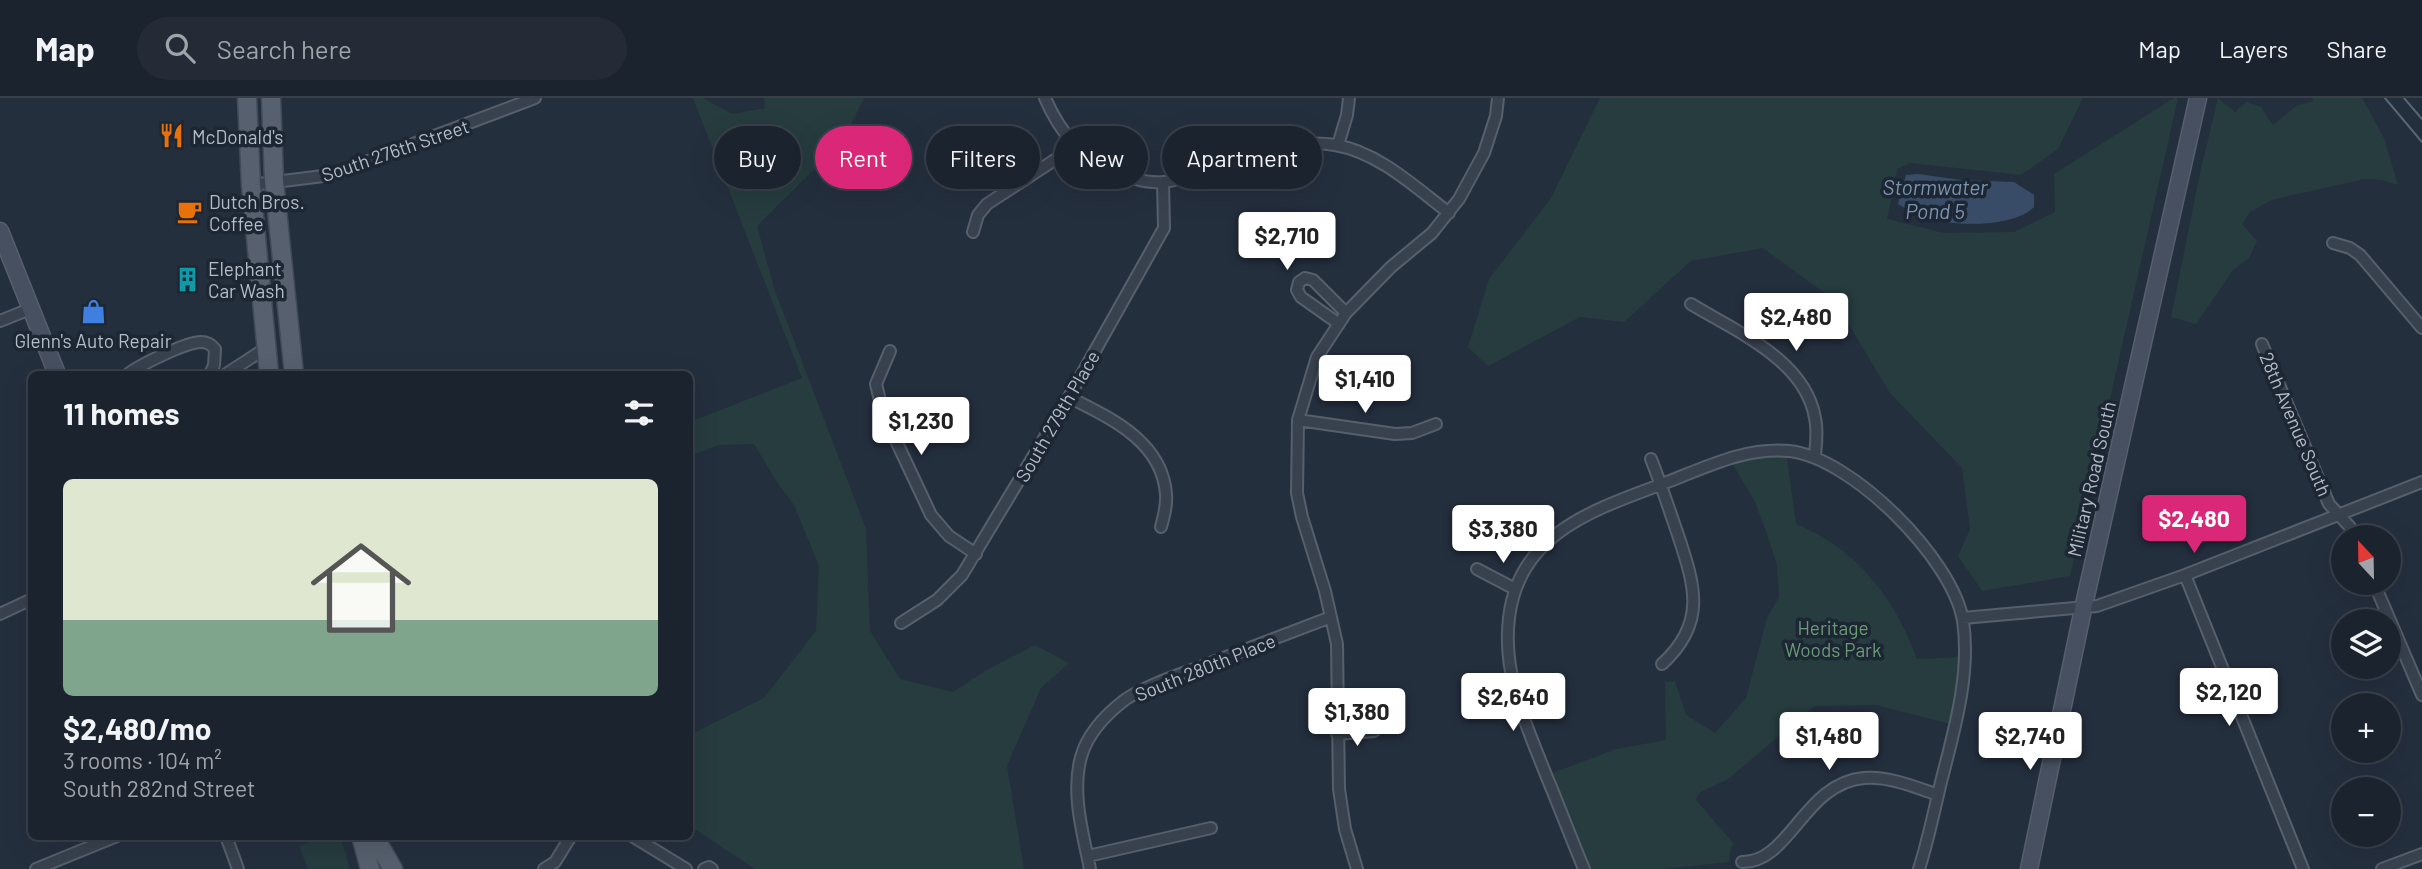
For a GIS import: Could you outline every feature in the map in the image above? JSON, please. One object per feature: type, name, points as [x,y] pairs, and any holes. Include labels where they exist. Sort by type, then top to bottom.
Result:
[{"type":"main road","points":[[247,98],[251,185],[269,371]]},
{"type":"main road","points":[[271,98],[274,181],[294,371]]},
{"type":"main road","name":"Military Road South","points":[[2029,869],[2083,608],[2198,98]]},
{"type":"main road","points":[[0,231],[56,371]]},
{"type":"main road","points":[[362,840],[370,869]]},
{"type":"main road","points":[[377,840],[395,869]]},
{"type":"main road","points":[[388,840],[395,869]]},
{"type":"street","name":"South 276th Street","points":[[251,185],[274,181],[293,182],[331,175],[535,98]]},
{"type":"street","points":[[1045,98],[1059,126]]},
{"type":"street","points":[[1338,145],[1349,98]]},
{"type":"street","points":[[1357,869],[1345,829],[1339,789],[1337,644],[1299,505],[1296,461],[1298,420],[1317,358],[1346,313],[1391,267],[1432,233],[1465,190],[1485,153],[1496,116],[1498,98]]},
{"type":"street","points":[[1322,145],[1338,145],[1387,166],[1449,212]]},
{"type":"street","points":[[973,232],[978,215],[987,204],[1054,160]]},
{"type":"street","name":"South 279th Place","points":[[901,623],[937,600],[962,575],[976,554],[1069,397],[1164,228],[1163,189]]},
{"type":"street","points":[[2333,243],[2350,248],[2360,255],[2422,328]]},
{"type":"street","points":[[1339,324],[1301,297],[1297,290],[1299,282],[1306,278],[1313,280],[1346,313]]},
{"type":"street","points":[[1691,304],[1757,344],[1793,371],[1805,389],[1813,410],[1816,429],[1815,456]]},
{"type":"street","points":[[0,321],[30,309]]},
{"type":"street","points":[[133,371],[197,342],[211,344],[215,349],[211,371]]},
{"type":"street","name":"28th Avenue South","points":[[2262,344],[2329,503],[2348,525]]},
{"type":"street","points":[[231,371],[266,348]]},
{"type":"street","points":[[890,351],[876,384],[883,413],[931,515],[949,536],[976,554]]},
{"type":"street","points":[[1069,397],[1118,422],[1149,451],[1163,478],[1166,492],[1161,527]]},
{"type":"street","points":[[1298,420],[1395,434],[1412,433],[1436,424]]},
{"type":"street","points":[[1584,869],[1513,686],[1506,648],[1515,589],[1525,569],[1555,534],[1600,507],[1729,458],[1766,451],[1815,456],[1859,482],[1906,526],[1940,571],[1963,618],[1962,688],[1919,869]]},
{"type":"street","points":[[1651,458],[1689,566],[1695,595],[1691,622],[1685,638],[1662,664]]},
{"type":"street","points":[[1963,618],[2083,608],[2124,598],[2422,482]]},
{"type":"street","points":[[1477,569],[1515,589]]},
{"type":"street","points":[[2185,575],[2303,869]]},
{"type":"street","points":[[2379,595],[2422,695]]},
{"type":"street","points":[[0,614],[28,601]]},
{"type":"street","name":"South 280th Place","points":[[1090,869],[1078,795],[1080,760],[1092,732],[1109,713],[1129,697],[1171,678],[1331,617]]},
{"type":"street","points":[[1337,734],[1374,731]]},
{"type":"street","points":[[1742,862],[1757,860],[1775,848],[1815,802],[1830,789],[1845,782],[1866,778],[1879,779],[1938,794]]},
{"type":"street","points":[[1088,856],[1211,828]]},
{"type":"street","points":[[36,869],[107,840]]},
{"type":"street","points":[[227,840],[238,869]]},
{"type":"street","points":[[544,869],[555,862],[568,840]]},
{"type":"street","points":[[639,840],[686,869]]},
{"type":"street","points":[[2382,869],[2422,853]]},
{"type":"street","points":[[704,869],[712,869]]},
{"type":"green space","points":[[693,98],[703,98],[732,114],[765,108],[764,98],[864,98],[850,126],[815,126],[815,169],[801,183],[801,126],[714,126],[714,152]]},
{"type":"green space","points":[[1600,98],[2083,98],[2058,149],[2021,175],[1910,163],[1897,169],[1887,219],[1943,233],[2014,232],[2055,212],[2054,174],[2178,98],[2070,576],[1982,591],[1958,556],[1970,529],[1962,468],[1890,393],[1834,300],[1763,248],[1691,261],[1624,322],[1580,317],[1488,366],[1468,347],[1489,279],[1551,198]]},
{"type":"green space","points":[[2218,98],[2235,112],[2246,102],[2261,107],[2273,125],[2296,106],[2313,101],[2312,98],[2362,98],[2384,138],[2398,185],[2382,180],[2364,179],[2272,200],[2250,212],[2242,224],[2257,241],[2249,258],[2233,270],[2196,324],[2171,317]]},
{"type":"green space","points":[[728,189],[794,189],[757,226],[774,288],[866,529],[870,631],[900,679],[953,692],[990,668],[1035,645],[1069,663],[1041,688],[1007,766],[1024,869],[755,869],[693,828],[693,734],[764,698],[816,631],[819,566],[794,505],[754,444],[719,445],[693,455],[693,421],[802,378]]},
{"type":"green space","name":"Heritage Woods Park","points":[[1786,451],[1796,524],[1838,547],[1871,578],[1897,616],[1917,659],[1964,657],[1954,725],[1876,705],[1815,706],[1728,779],[1699,793],[1696,800],[1734,844],[1729,862],[1664,869],[1584,869],[1547,775],[1616,749],[1666,740],[1665,682],[1675,681],[1686,715],[1715,733],[1746,698],[1767,618],[1779,597],[1777,565],[1755,502],[1729,458]]},
{"type":"green space","points":[[314,840],[342,840],[350,869],[308,869],[299,846]]},
{"type":"water","name":"Stormwater Pond 5","points":[[1906,175],[1961,180],[2014,182],[2034,195],[2034,207],[2025,214],[1999,222],[1968,224],[1924,218],[1898,204]]},
{"type":"tram line","points":[[2385,98],[2422,142]]},
{"type":"tram line","points":[[2404,98],[2422,119]]},
{"type":"place","name":"McDonald's","points":[[172,136]]},
{"type":"place","name":"Dutch Bros. Coffee","points":[[189,212]]},
{"type":"place","name":"Elephant Car Wash","points":[[188,279]]},
{"type":"place","name":"Glenn's Auto Repair","points":[[93,312]]}]
